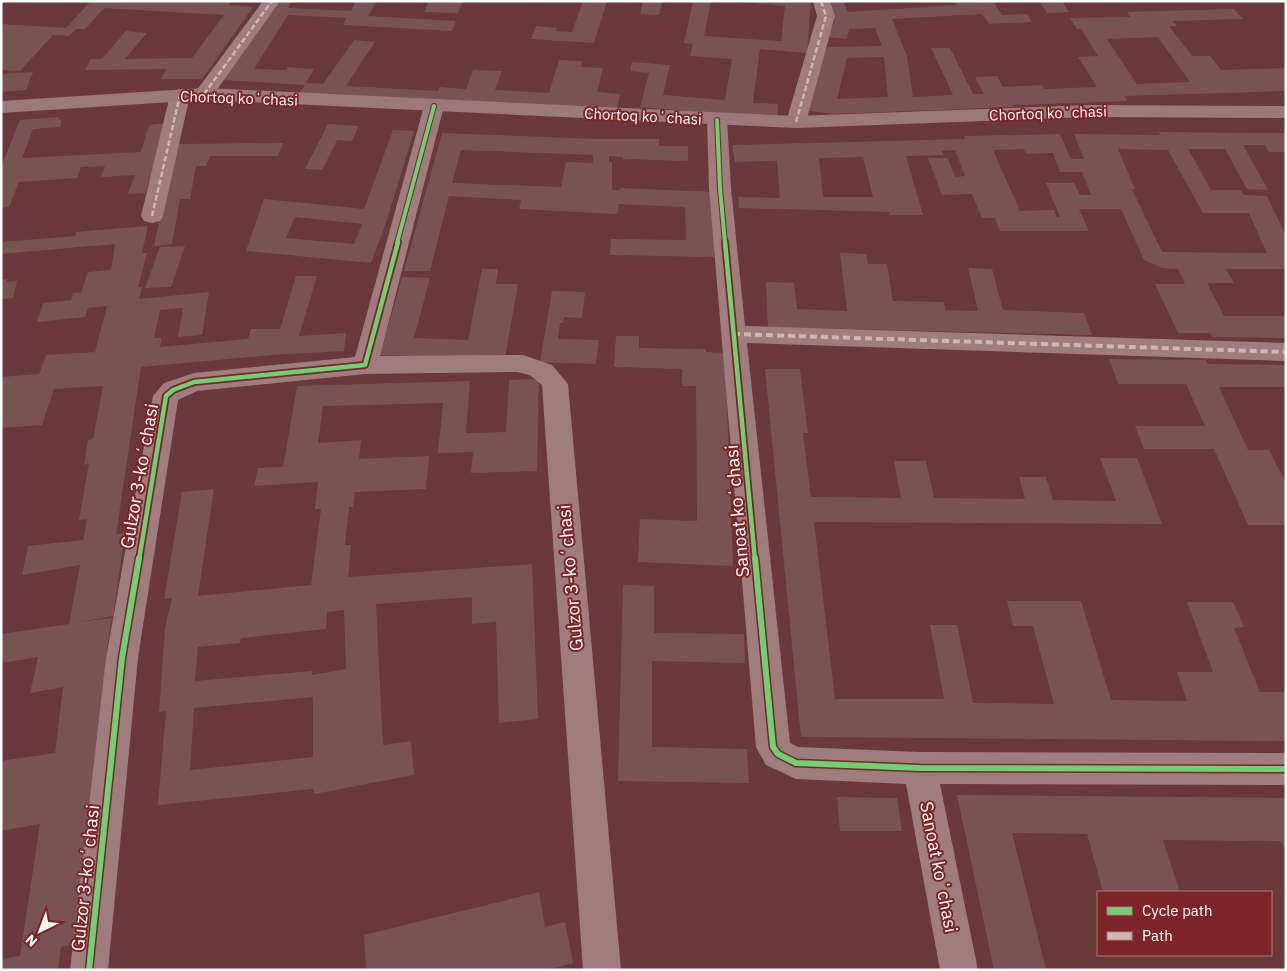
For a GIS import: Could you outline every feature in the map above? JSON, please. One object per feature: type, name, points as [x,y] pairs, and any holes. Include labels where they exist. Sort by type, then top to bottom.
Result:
[{"type":"main road","name":"Chortoq koʻchasi","points":[[1,107],[204,94],[717,120],[796,122],[1090,111],[1286,112]]},
{"type":"street","points":[[204,94],[272,1]]},
{"type":"street","points":[[796,122],[826,16],[821,1]]},
{"type":"street","points":[[152,216],[180,95]]},
{"type":"street","points":[[365,365],[434,106]]},
{"type":"street","name":"Sanoat koʻchasi","points":[[717,120],[720,188],[733,334],[773,747],[778,754],[796,763],[920,768],[959,970]]},
{"type":"street","points":[[733,334],[1286,352]]},
{"type":"street","name":"Gulzor 3-koʻchasi","points":[[89,970],[122,658],[166,396],[173,390],[194,382],[365,365],[517,363],[531,365],[548,373],[555,384],[602,970]]},
{"type":"street","points":[[920,768],[1286,769]]},
{"type":"building","points":[[91,1],[232,1],[229,5],[253,7],[202,79],[161,79],[166,69],[85,70],[91,59],[102,59],[126,31],[147,33],[125,59],[192,58],[224,15],[104,8],[85,29],[76,29],[69,36],[53,35],[20,71],[1,70],[1,37],[4,35],[1,34],[1,24],[66,28]]},
{"type":"building","points":[[275,1],[292,1],[288,8],[351,11],[356,1],[377,1],[368,16],[456,21],[452,31],[343,25],[346,18],[288,15],[254,69],[286,70],[288,67],[314,69],[306,83],[323,84],[354,40],[375,42],[346,86],[438,91],[440,87],[466,89],[473,70],[502,71],[495,90],[549,93],[559,60],[582,61],[581,67],[603,68],[597,92],[620,94],[617,109],[435,99],[434,102],[299,94],[305,85],[223,80]]},
{"type":"building","points":[[429,1],[463,1],[458,13],[424,12]]},
{"type":"building","points":[[583,1],[607,1],[594,43],[531,39],[536,26],[557,28],[556,31],[572,32]]},
{"type":"building","points":[[643,1],[662,1],[659,15],[640,14]]},
{"type":"building","points":[[693,1],[711,1],[704,36],[781,41],[785,6],[733,1],[811,1],[807,53],[760,49],[753,103],[778,104],[777,118],[640,107],[649,73],[630,71],[632,62],[670,65],[663,95],[725,100],[732,59],[690,56],[693,44],[684,43]]},
{"type":"building","points":[[827,1],[843,1],[848,12],[957,5],[954,1],[993,1],[1002,15],[1027,14],[1032,22],[989,24],[982,14],[892,19],[907,56],[913,97],[953,95],[931,48],[950,48],[973,94],[984,94],[975,77],[997,76],[1003,87],[1042,85],[1044,89],[1097,87],[1078,57],[1098,56],[1081,29],[1077,29],[1070,18],[1130,17],[1127,12],[1234,9],[1243,19],[1173,21],[1177,26],[1169,26],[1192,56],[1210,56],[1221,70],[1286,68],[1286,91],[1124,96],[1128,101],[1013,105],[1014,107],[833,114],[805,110],[821,54],[825,55],[822,47],[882,46],[875,28],[849,29],[847,39],[828,37],[835,21]],"holes":[[[1158,37],[1190,82],[1137,84],[1107,39]],[[884,57],[888,97],[837,99],[847,58]]]},
{"type":"building","points":[[1039,1],[1062,1],[1069,12],[1047,13]]},
{"type":"building","points":[[33,72],[26,90],[1,92],[1,74]]},
{"type":"building","points":[[59,117],[58,120],[62,119],[60,127],[33,129],[22,158],[141,152],[149,125],[167,123],[145,193],[128,194],[135,175],[101,177],[105,166],[81,167],[77,178],[19,182],[9,207],[1,208],[1,167],[20,120]]},
{"type":"building","points":[[328,124],[359,126],[352,141],[337,140],[322,170],[305,169]]},
{"type":"building","points":[[393,130],[414,131],[385,226],[371,263],[246,251],[264,199],[364,209]],"holes":[[[295,217],[362,224],[354,244],[286,238]]]},
{"type":"building","points":[[1159,132],[1286,133],[1286,152],[1269,152],[1265,145],[1243,145],[1268,190],[1247,189],[1225,149],[1188,149],[1211,190],[1241,190],[1244,195],[1267,196],[1286,236],[1286,269],[1226,269],[1234,283],[1207,283],[1224,316],[1286,316],[1286,338],[1212,337],[1210,333],[1178,333],[1155,284],[1185,284],[1178,269],[1163,268],[1144,260],[1121,209],[1079,209],[1089,231],[1000,231],[995,218],[982,218],[972,194],[942,195],[928,158],[948,158],[955,177],[965,176],[955,150],[942,151],[944,155],[906,156],[923,215],[889,215],[889,212],[739,208],[738,197],[780,198],[777,161],[735,162],[732,145],[965,139],[964,136],[1060,134],[1071,159],[1084,159],[1074,134],[1160,135]],"holes":[[[1024,149],[1026,154],[1053,153],[1060,172],[1082,172],[1091,195],[1080,195],[1074,183],[1046,183],[1060,217],[1057,217],[1054,210],[1020,211],[993,150]],[[1118,149],[1168,150],[1203,213],[1249,213],[1267,253],[1162,252],[1132,189],[1135,189]],[[863,157],[873,197],[823,197],[819,158]]]},
{"type":"building","points":[[442,133],[594,139],[659,139],[659,146],[688,146],[688,161],[623,159],[623,157],[609,156],[609,162],[612,162],[612,190],[620,190],[621,188],[714,192],[714,257],[610,255],[611,239],[686,240],[685,207],[619,204],[617,214],[519,209],[521,200],[449,196],[430,271],[404,271]],"holes":[[[461,150],[593,155],[593,163],[566,162],[561,187],[452,183]]]},
{"type":"building","points":[[283,143],[278,156],[210,156],[206,166],[196,166],[190,199],[180,199],[172,244],[154,246],[175,144]]},
{"type":"building","points":[[148,226],[142,253],[147,253],[138,287],[142,287],[139,299],[209,292],[202,335],[178,337],[183,308],[160,310],[154,338],[162,338],[160,347],[248,339],[251,329],[280,329],[296,276],[317,276],[299,336],[346,333],[344,351],[272,355],[141,367],[116,535],[125,532],[113,616],[79,622],[112,618],[107,647],[96,783],[76,944],[61,947],[58,970],[1,970],[1,959],[20,956],[40,824],[1,831],[1,761],[55,753],[63,687],[30,693],[38,657],[1,663],[1,634],[69,624],[80,565],[22,575],[28,546],[83,540],[87,519],[79,520],[89,463],[84,465],[88,440],[93,439],[103,386],[54,389],[42,425],[1,428],[1,377],[39,374],[46,355],[95,352],[107,306],[88,308],[85,317],[37,322],[43,303],[71,300],[73,293],[81,293],[88,272],[111,270],[115,244],[1,254],[1,242],[75,236],[76,232]]},
{"type":"building","points":[[185,246],[171,287],[145,288],[160,247]]},
{"type":"building","points":[[840,253],[866,254],[868,264],[887,264],[893,301],[944,302],[945,310],[978,311],[968,268],[992,269],[1003,310],[1084,313],[1092,335],[768,327],[766,282],[794,283],[797,309],[847,311]]},
{"type":"building","points":[[482,269],[498,269],[496,284],[518,284],[505,358],[380,355],[402,277],[430,278],[414,338],[468,340]]},
{"type":"building","points":[[7,279],[7,282],[17,281],[13,298],[1,299],[1,280]]},
{"type":"building","points":[[552,291],[585,292],[582,318],[564,317],[563,323],[560,323],[558,339],[599,340],[596,364],[540,362]]},
{"type":"building","points":[[616,336],[639,336],[639,348],[706,349],[706,352],[725,353],[733,566],[638,562],[640,519],[697,521],[696,386],[682,386],[682,369],[614,367]]},
{"type":"building","points":[[1109,359],[1206,360],[1208,364],[1286,365],[1286,387],[1219,387],[1248,450],[1269,450],[1286,483],[1286,525],[1248,525],[1214,449],[1144,449],[1135,426],[1205,426],[1186,384],[1118,384]]},
{"type":"building","points":[[765,369],[800,369],[808,433],[803,433],[811,497],[901,498],[894,461],[926,461],[934,498],[1025,499],[1019,477],[1046,477],[1053,500],[1116,501],[1100,458],[1137,458],[1162,524],[814,522],[835,699],[944,699],[930,625],[957,625],[973,703],[1054,704],[1033,626],[1013,626],[1007,601],[1081,601],[1111,700],[1187,701],[1177,672],[1213,672],[1187,602],[1233,602],[1244,627],[1234,628],[1260,692],[1286,692],[1286,741],[801,737]]},
{"type":"building","points":[[539,379],[537,471],[471,473],[473,452],[438,453],[443,403],[323,406],[318,443],[361,440],[359,459],[429,456],[426,489],[355,492],[353,507],[349,507],[345,545],[351,545],[348,577],[532,564],[538,719],[499,723],[496,622],[472,624],[472,597],[376,604],[383,745],[411,741],[414,775],[314,794],[313,789],[158,805],[166,711],[159,712],[165,628],[172,598],[164,599],[182,492],[214,489],[198,596],[311,585],[321,509],[315,509],[318,482],[254,486],[258,468],[283,467],[297,386],[470,381],[466,433],[506,432],[509,380]],"holes":[[[344,610],[346,669],[312,675],[312,671],[195,681],[198,647],[240,643],[241,638],[326,629],[327,612]],[[313,697],[313,757],[190,770],[194,708]]]},
{"type":"building","points":[[623,585],[654,586],[654,633],[744,634],[745,663],[652,661],[652,747],[747,749],[749,783],[618,781]]},
{"type":"building","points":[[957,795],[1286,798],[1286,852],[1281,841],[1163,840],[1180,891],[1103,891],[1087,834],[1012,833],[1046,970],[994,970]]},
{"type":"building","points":[[837,797],[897,798],[902,831],[840,831]]},
{"type":"building","points":[[539,892],[545,927],[565,922],[573,963],[548,970],[366,970],[364,935]]},
{"type":"marked path","points":[[204,94],[272,1]]},
{"type":"marked path","points":[[796,122],[826,16],[821,1]]},
{"type":"marked path","points":[[152,216],[180,95]]},
{"type":"marked path","points":[[733,334],[1286,352]]},
{"type":"cycle path","points":[[89,970],[122,658],[166,396],[173,390],[194,382],[365,365],[434,106]]},
{"type":"cycle path","points":[[717,120],[720,188],[773,747],[778,754],[796,763],[920,768],[1286,769]]}]
